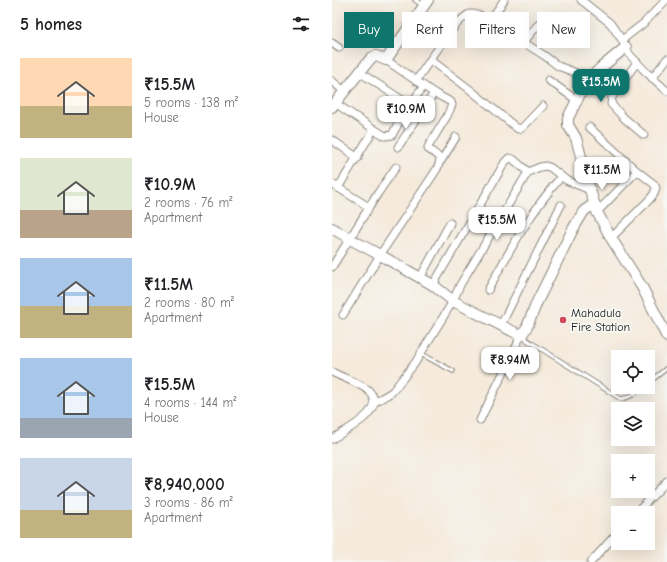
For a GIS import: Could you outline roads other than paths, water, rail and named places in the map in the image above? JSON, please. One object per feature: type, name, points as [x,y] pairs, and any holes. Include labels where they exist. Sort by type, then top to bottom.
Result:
[{"type":"street","points":[[496,12],[504,0]]},
{"type":"street","points":[[581,0],[610,23],[624,43],[630,55],[667,91]]},
{"type":"street","points":[[666,0],[588,82],[568,118],[568,125],[576,138],[590,190],[611,238],[642,287],[667,337]]},
{"type":"street","points":[[386,60],[426,3]]},
{"type":"street","points":[[416,81],[465,17]]},
{"type":"street","points":[[529,36],[537,26]]},
{"type":"street","points":[[332,43],[339,48]]},
{"type":"street","points":[[529,45],[558,66],[574,72],[588,82]]},
{"type":"street","points":[[424,86],[410,105],[392,135],[386,136],[334,105],[359,72],[374,56],[386,60],[416,81],[424,86],[434,93],[451,102],[452,105],[447,116],[428,147],[428,149],[440,158],[440,161]]},
{"type":"street","points":[[652,78],[667,59]]},
{"type":"street","points":[[431,60],[518,129],[522,128],[543,106]]},
{"type":"street","points":[[637,62],[612,97],[611,104],[624,118],[644,135]]},
{"type":"street","points":[[359,72],[410,105]]},
{"type":"street","points":[[548,80],[578,101]]},
{"type":"street","points":[[332,81],[344,91]]},
{"type":"street","points":[[398,147],[434,93]]},
{"type":"street","points":[[589,127],[637,171],[654,184],[656,190],[649,200],[611,238]]},
{"type":"street","points":[[369,207],[335,186],[358,158],[374,129]]},
{"type":"street","points":[[343,315],[456,137]]},
{"type":"street","points":[[332,140],[358,158]]},
{"type":"street","points":[[433,286],[504,162],[510,158],[513,159],[528,172]]},
{"type":"street","points":[[332,439],[363,419],[372,410],[375,402],[392,392],[415,363],[528,172],[546,166],[551,168],[561,177],[590,190]]},
{"type":"street","points":[[332,267],[396,167]]},
{"type":"street","points":[[597,208],[637,171]]},
{"type":"street","points":[[488,290],[529,218],[561,177]]},
{"type":"street","points":[[501,325],[561,205]]},
{"type":"street","points":[[480,420],[573,229],[584,211],[591,206],[597,208]]},
{"type":"street","points":[[420,278],[450,223]]},
{"type":"street","points":[[332,228],[420,278],[453,300],[501,325],[522,334]]},
{"type":"street","points":[[332,372],[368,390],[375,402]]},
{"type":"street","points":[[643,506],[667,481]]},
{"type":"street","points":[[591,562],[611,540]]},
{"type":"lane","points":[[414,0],[426,3]]},
{"type":"lane","points":[[522,334],[527,340],[611,393]]},
{"type":"lane","points":[[421,354],[453,371]]},
{"type":"lane","points":[[655,377],[667,368]]},
{"type":"lane","points":[[613,394],[621,399],[635,394]]},
{"type":"place","name":"Mahadula Fire Station","points":[[563,320]]}]
